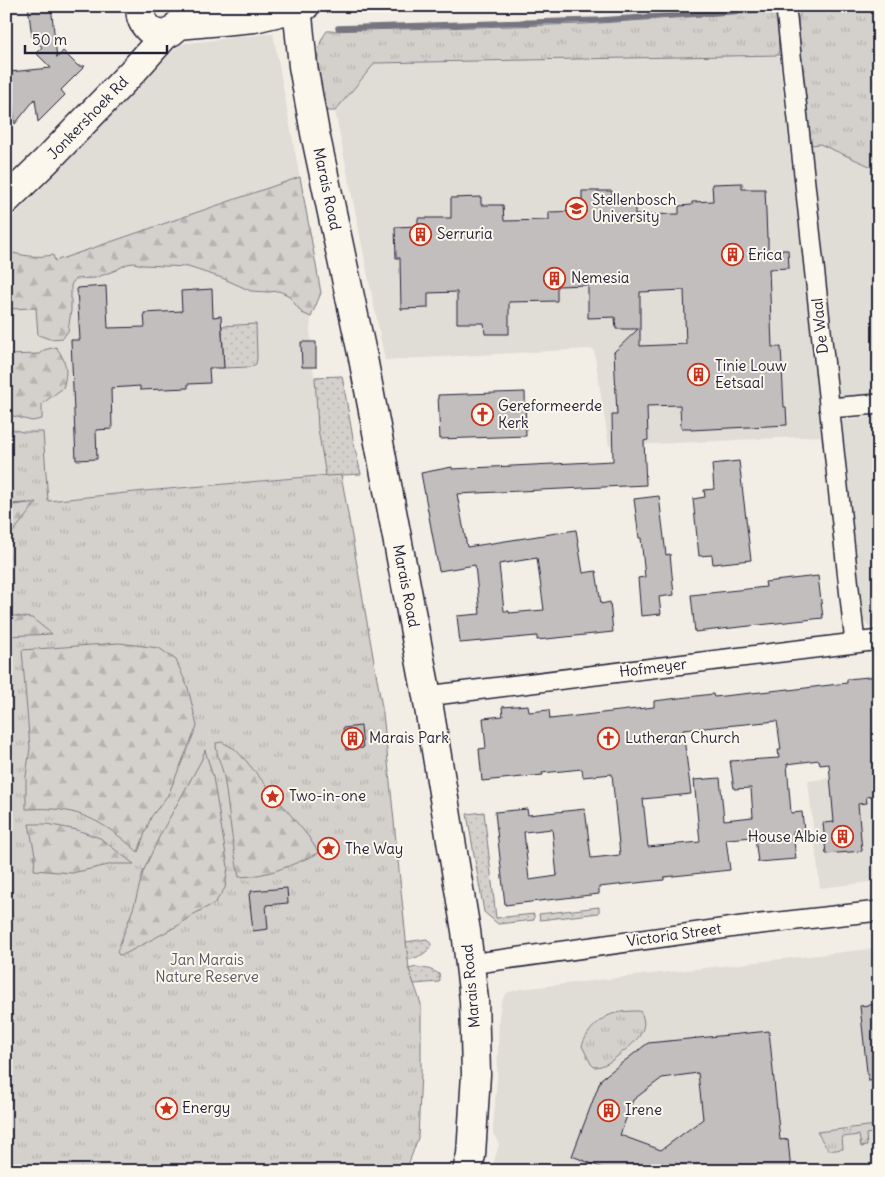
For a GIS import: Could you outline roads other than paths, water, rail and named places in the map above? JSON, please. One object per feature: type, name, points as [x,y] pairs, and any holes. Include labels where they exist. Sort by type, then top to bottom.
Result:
[{"type":"street","points":[[156,16],[254,18],[299,7]]},
{"type":"street","name":"Marais Road","points":[[299,7],[303,66],[314,133],[363,358],[427,696],[466,932],[474,1000],[476,1074],[471,1155],[467,1171]]},
{"type":"street","name":"De Waal","points":[[786,9],[855,643]]},
{"type":"street","name":"Jonkershoek Rd","points":[[6,183],[130,53],[156,16]]},
{"type":"street","name":"Jonkershoek Rd","points":[[6,200],[22,186],[128,76],[156,16]]},
{"type":"street","points":[[829,408],[879,404]]},
{"type":"street","name":"Hofmeyer","points":[[427,696],[879,640]]},
{"type":"street","name":"Victoria Street","points":[[470,964],[742,926],[879,911]]},
{"type":"waterway","points":[[338,28],[600,20],[756,10]]},
{"type":"place","name":"Stellenbosch University","points":[[576,209]]},
{"type":"place","name":"Serruria","points":[[421,234]]},
{"type":"place","name":"Erica","points":[[732,255]]},
{"type":"place","name":"Nemesia","points":[[555,278]]},
{"type":"place","name":"Tinie Louw Eetsaal","points":[[699,375]]},
{"type":"place","name":"Gereformeerde Kerk","points":[[482,415]]},
{"type":"place","name":"Marais Park","points":[[353,738]]},
{"type":"place","name":"Lutheran Church","points":[[609,738]]},
{"type":"place","name":"Two-in-one","points":[[273,796]]},
{"type":"place","name":"House Albie","points":[[843,837]]},
{"type":"place","name":"The Way","points":[[329,849]]},
{"type":"place","name":"Energy","points":[[166,1108]]},
{"type":"place","name":"Irene","points":[[609,1110]]},
{"type":"park label","name":"Jan Marais Nature Reserve","points":[[207,968]]}]
